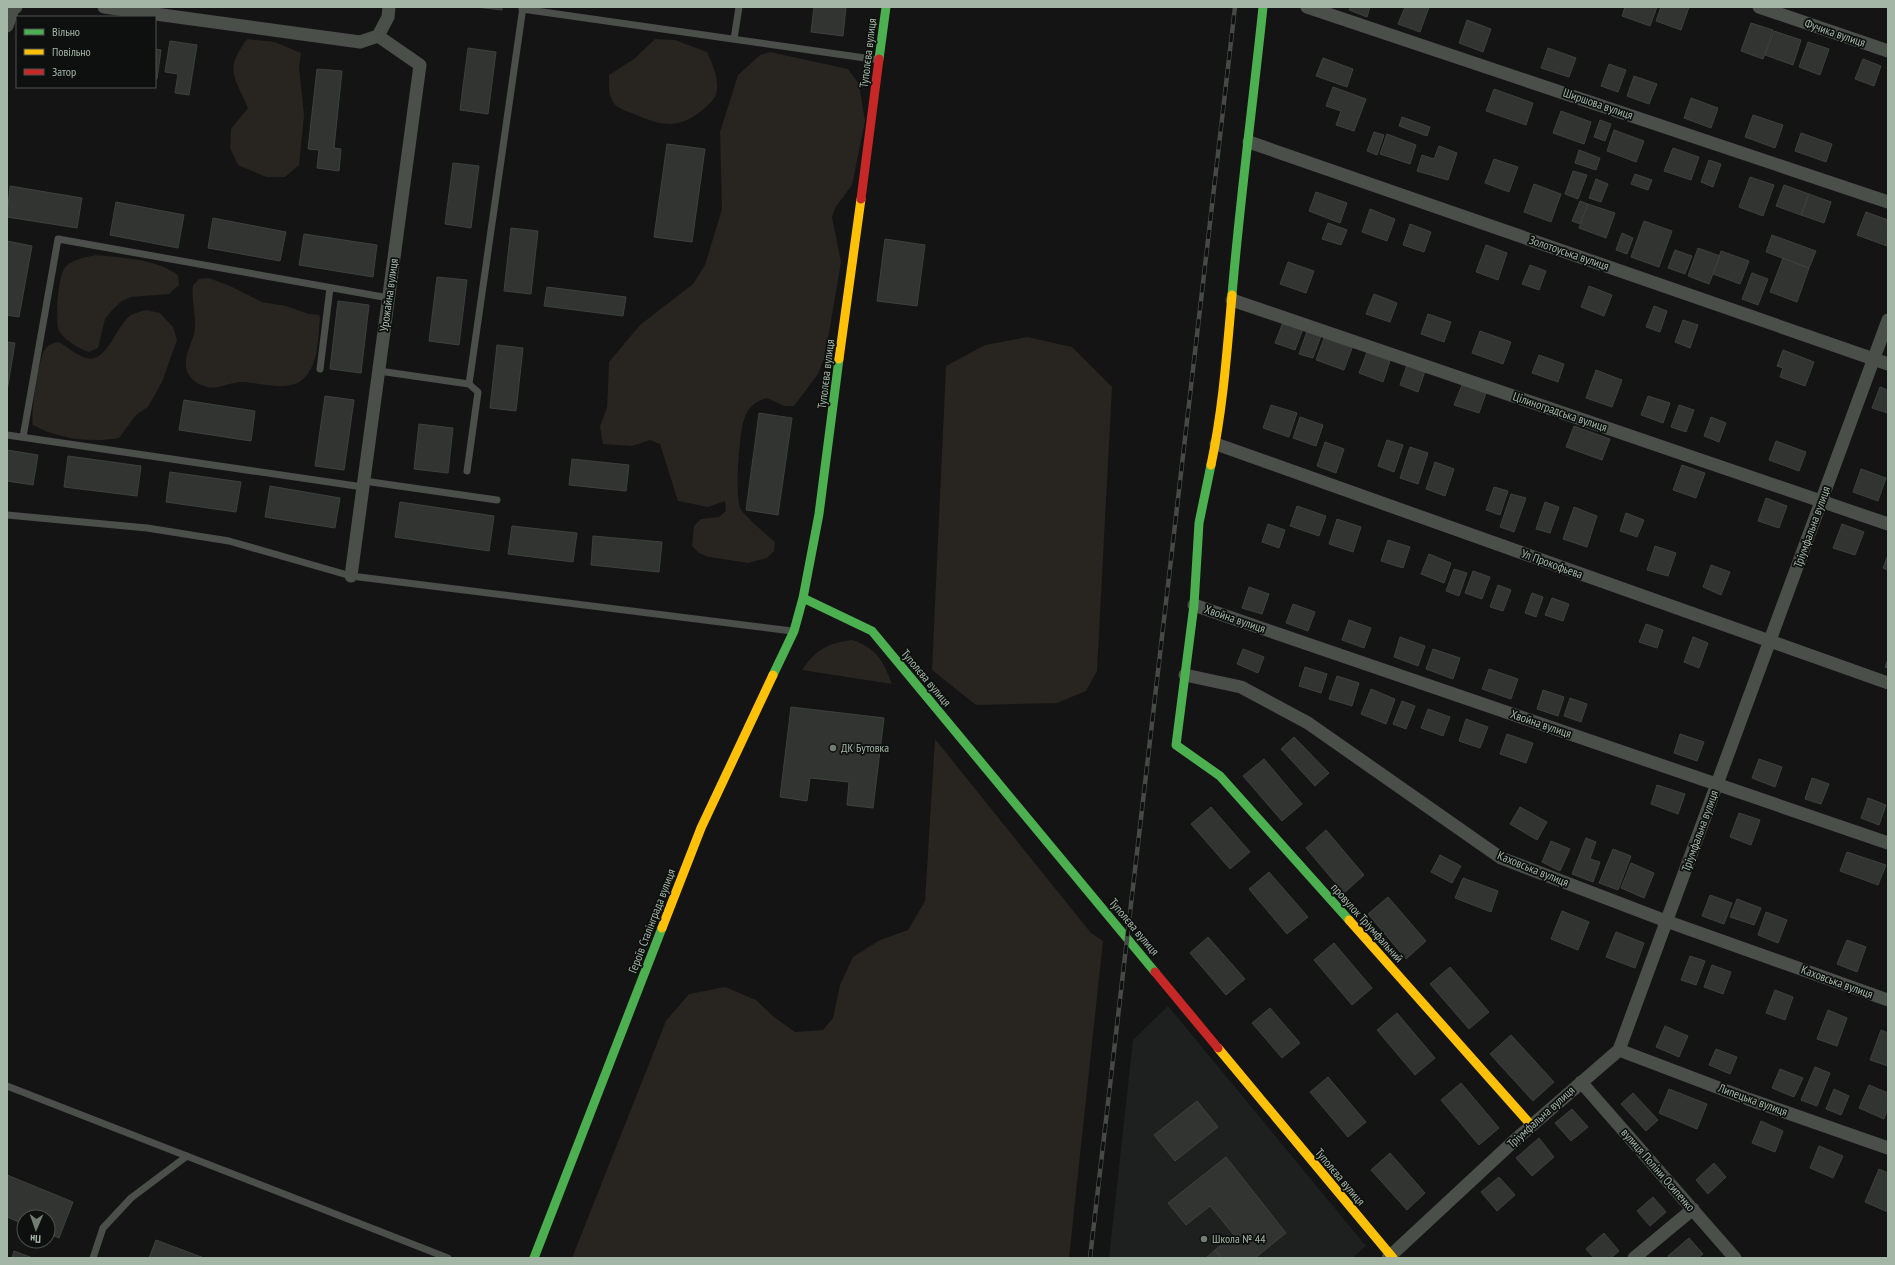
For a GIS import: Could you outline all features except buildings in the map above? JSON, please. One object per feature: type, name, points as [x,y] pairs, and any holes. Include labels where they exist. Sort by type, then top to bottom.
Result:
[{"type":"street","points":[[7,26],[13,9],[16,7]]},
{"type":"street","points":[[104,7],[197,13],[360,42],[378,36],[388,16],[389,7]]},
{"type":"street","name":"Туполєва вулиця","points":[[886,7],[820,514],[803,598],[872,631],[1391,1257]]},
{"type":"street","points":[[1185,675],[1194,605],[1199,523],[1216,444],[1232,300],[1237,231],[1249,142],[1263,7]]},
{"type":"street","name":"Ширшова вулиця","points":[[1308,7],[1888,202]]},
{"type":"street","name":"Фучика вулиця","points":[[1759,7],[1888,51]]},
{"type":"street","name":"Урожайна вулиця","points":[[351,576],[420,64],[378,36]]},
{"type":"street","name":"Золотоуська вулиця","points":[[1249,142],[1888,364]]},
{"type":"street","name":"Цілиноградська вулиця","points":[[1232,300],[1888,524]]},
{"type":"street","name":"Тріумфальна вулиця","points":[[1391,1257],[1531,1125],[1619,1050],[1888,320]]},
{"type":"street","name":"Ул Прокофьева","points":[[1216,444],[1888,683]]},
{"type":"street","name":"Героїв Сталінграда вулиця","points":[[534,1258],[701,828],[794,631],[803,598]]},
{"type":"street","name":"Хвойна вулиця","points":[[1194,605],[1888,843]]},
{"type":"street","name":"провулок Тріумфальний","points":[[1185,675],[1176,745],[1220,776],[1531,1125]]},
{"type":"street","name":"Каховська вулиця","points":[[1185,675],[1241,687],[1308,723],[1501,858],[1666,921],[1888,1000]]},
{"type":"street","name":"Липецька вулиця","points":[[1619,1050],[1888,1148]]},
{"type":"street","name":"вулиця Поліни Осипенко","points":[[1581,1082],[1735,1258]]},
{"type":"street","points":[[1634,1258],[1693,1209]]},
{"type":"lane","points":[[734,39],[739,7]]},
{"type":"lane","points":[[468,384],[523,8],[879,60]]},
{"type":"lane","points":[[23,437],[58,240],[389,298]]},
{"type":"lane","points":[[320,369],[330,288]]},
{"type":"lane","points":[[379,371],[468,384],[478,392],[467,471]]},
{"type":"lane","points":[[7,435],[364,484],[498,500]]},
{"type":"lane","points":[[7,515],[147,528],[229,541],[351,576],[794,631]]},
{"type":"lane","points":[[7,1086],[448,1258]]},
{"type":"lane","points":[[93,1258],[103,1228],[112,1218],[131,1198],[187,1156]]},
{"type":"shaded area","points":[[247,39],[275,42],[301,53],[299,67],[304,115],[299,165],[285,177],[266,177],[238,165],[230,148],[231,129],[248,108],[235,80],[234,73],[235,59]]},
{"type":"shaded area","points":[[655,39],[675,40],[707,52],[717,79],[717,92],[712,101],[697,114],[680,123],[663,124],[625,111],[613,102],[610,95],[609,75],[634,59]]},
{"type":"shaded area","points":[[770,52],[848,69],[859,84],[865,121],[852,185],[835,208],[832,217],[841,262],[825,356],[818,374],[794,406],[784,406],[767,398],[764,399],[754,404],[748,410],[743,424],[739,448],[738,490],[740,508],[750,520],[775,542],[774,551],[767,558],[748,563],[709,557],[699,553],[692,546],[694,526],[701,519],[719,517],[726,511],[725,501],[708,507],[678,501],[660,444],[650,440],[632,446],[603,444],[600,426],[607,408],[609,362],[640,325],[693,284],[705,265],[722,209],[720,132],[738,75],[760,55]]},
{"type":"shaded area","points":[[95,255],[127,258],[159,265],[178,275],[179,285],[169,294],[131,297],[122,301],[105,319],[98,348],[89,352],[72,344],[59,331],[57,318],[58,300],[60,281],[64,269],[70,263],[78,259]]},
{"type":"shaded area","points":[[209,278],[230,286],[262,302],[286,306],[309,314],[319,315],[318,343],[315,360],[308,374],[302,380],[289,386],[239,382],[211,388],[198,383],[190,377],[187,371],[186,360],[195,327],[193,285],[199,279]]},
{"type":"shaded area","points":[[146,310],[160,313],[173,327],[177,340],[162,382],[148,407],[136,415],[119,438],[97,440],[74,439],[53,434],[33,425],[32,419],[38,376],[42,356],[47,347],[59,342],[77,354],[91,359],[97,357],[103,353],[122,324],[131,315]]},
{"type":"shaded area","points":[[1027,337],[1072,347],[1112,387],[1097,671],[1086,691],[1057,703],[976,705],[932,670],[946,366],[985,345]]},
{"type":"shaded area","points":[[852,640],[861,643],[874,652],[886,669],[892,684],[802,670],[812,657],[823,649],[836,643]]},
{"type":"shaded area","points":[[935,739],[1091,933],[1103,941],[1069,1258],[572,1258],[666,1021],[689,994],[725,987],[756,1000],[774,1017],[795,1032],[823,1030],[833,1018],[840,985],[853,957],[880,940],[908,930],[925,901]]},
{"type":"shaded area","name":"Школа № 44","points":[[1168,1006],[1366,1246],[1352,1258],[1109,1258],[1133,1040]]},
{"type":"railway","points":[[1090,1258],[1235,7]]},
{"type":"traffic: fast","points":[[879,59],[886,7]]},
{"type":"traffic: fast","points":[[1232,295],[1263,7]]},
{"type":"traffic: fast","points":[[773,675],[794,631],[803,598],[819,514],[839,359]]},
{"type":"traffic: fast","points":[[1211,465],[1199,523],[1194,605],[1176,745],[1220,776],[1349,920]]},
{"type":"traffic: fast","points":[[803,598],[872,631],[1155,972]]},
{"type":"traffic: fast","points":[[534,1258],[662,928]]},
{"type":"traffic: slow","points":[[839,359],[861,199]]},
{"type":"traffic: slow","points":[[1211,465],[1222,401],[1232,295]]},
{"type":"traffic: slow","points":[[662,928],[701,828],[773,675]]},
{"type":"traffic: slow","points":[[1349,920],[1531,1125]]},
{"type":"traffic: slow","points":[[1218,1048],[1393,1258]]},
{"type":"traffic: jam","points":[[861,199],[879,59]]},
{"type":"traffic: jam","points":[[1155,972],[1218,1048]]},
{"type":"place","name":"ДК Бутовка","points":[[833,748]]},
{"type":"place","name":"Школа № 44","points":[[1204,1239]]}]
